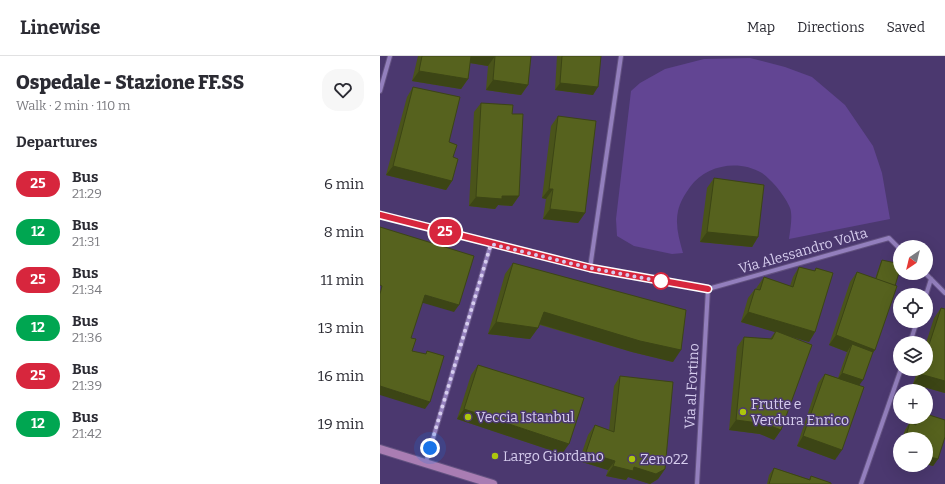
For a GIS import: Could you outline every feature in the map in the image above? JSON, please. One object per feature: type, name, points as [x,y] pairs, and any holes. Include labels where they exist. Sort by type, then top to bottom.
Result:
[{"type":"street","points":[[380,91],[390,56]]},
{"type":"street","points":[[590,268],[621,56]]},
{"type":"street","points":[[380,215],[590,268],[708,289]]},
{"type":"street","name":"Via Alessandro Volta","points":[[708,289],[888,238],[893,243]]},
{"type":"street","points":[[426,462],[491,244]]},
{"type":"street","points":[[933,280],[945,293]]},
{"type":"street","name":"Via al Fortino","points":[[697,484],[708,289]]},
{"type":"street","points":[[861,484],[899,376]]},
{"type":"street","points":[[380,449],[493,484]]},
{"type":"shaded area","points":[[750,58],[785,67],[812,77],[845,105],[873,146],[882,173],[890,219],[789,239],[791,211],[782,194],[762,173],[743,166],[733,165],[713,169],[705,174],[690,187],[681,201],[677,216],[677,227],[683,253],[672,254],[634,246],[617,236],[616,219],[631,91],[640,83],[665,69],[704,59]]},
{"type":"building","points":[[422,56],[471,56],[468,79],[419,71]]},
{"type":"building","points":[[495,56],[531,56],[528,85],[493,80]]},
{"type":"building","points":[[562,56],[601,56],[598,87],[560,83]]},
{"type":"building","points":[[413,87],[460,97],[449,142],[457,145],[453,157],[458,159],[452,181],[393,166]]},
{"type":"building","points":[[481,103],[513,105],[512,114],[523,114],[519,196],[502,196],[502,199],[476,197]]},
{"type":"building","points":[[558,116],[596,121],[585,213],[550,209],[553,189],[549,189]]},
{"type":"building","points":[[714,178],[764,185],[758,237],[707,232]]},
{"type":"building","points":[[380,227],[474,256],[459,305],[425,295],[411,338],[416,339],[412,351],[426,354],[427,351],[444,356],[430,402],[380,386],[380,294],[382,286],[380,285]]},
{"type":"building","points":[[882,260],[893,262],[893,280],[897,280],[895,286],[876,279]]},
{"type":"building","points":[[513,263],[686,310],[681,350],[640,341],[544,312],[538,328],[496,322]]},
{"type":"building","points":[[799,267],[815,271],[816,268],[833,273],[815,332],[748,312],[755,289],[760,290],[764,277],[793,287]]},
{"type":"building","points":[[857,272],[897,286],[896,288],[893,288],[893,298],[875,350],[836,335]]},
{"type":"building","points":[[941,308],[945,309],[945,381],[927,376],[933,376],[932,336]]},
{"type":"building","points":[[776,331],[812,345],[781,430],[766,424],[736,420],[744,337],[772,339]]},
{"type":"building","points":[[852,344],[873,352],[863,380],[842,373]]},
{"type":"building","points":[[478,365],[584,398],[569,444],[464,409]]},
{"type":"building","points":[[825,374],[864,387],[842,450],[803,436]]},
{"type":"building","points":[[620,376],[673,382],[665,469],[656,474],[634,467],[633,471],[613,466],[615,461],[586,452],[595,425],[614,432]]},
{"type":"building","points":[[933,416],[945,420],[945,437],[938,459],[933,458],[933,432],[907,432],[909,424],[933,424]]},
{"type":"building","points":[[774,468],[810,480],[811,476],[831,484],[769,484]]},
{"type":"bus line","name":"25","points":[[380,215],[590,268],[708,289]]},
{"type":"place","name":"Frutte e Verdura Enrico","points":[[743,412]]},
{"type":"place","name":"Veccia Istanbul","points":[[468,417]]},
{"type":"place","name":"Largo Giordano","points":[[495,456]]},
{"type":"place","name":"Zeno22","points":[[632,459]]},
{"type":"route","points":[[430,448],[491,244],[590,268],[664,282],[661,281]]}]
